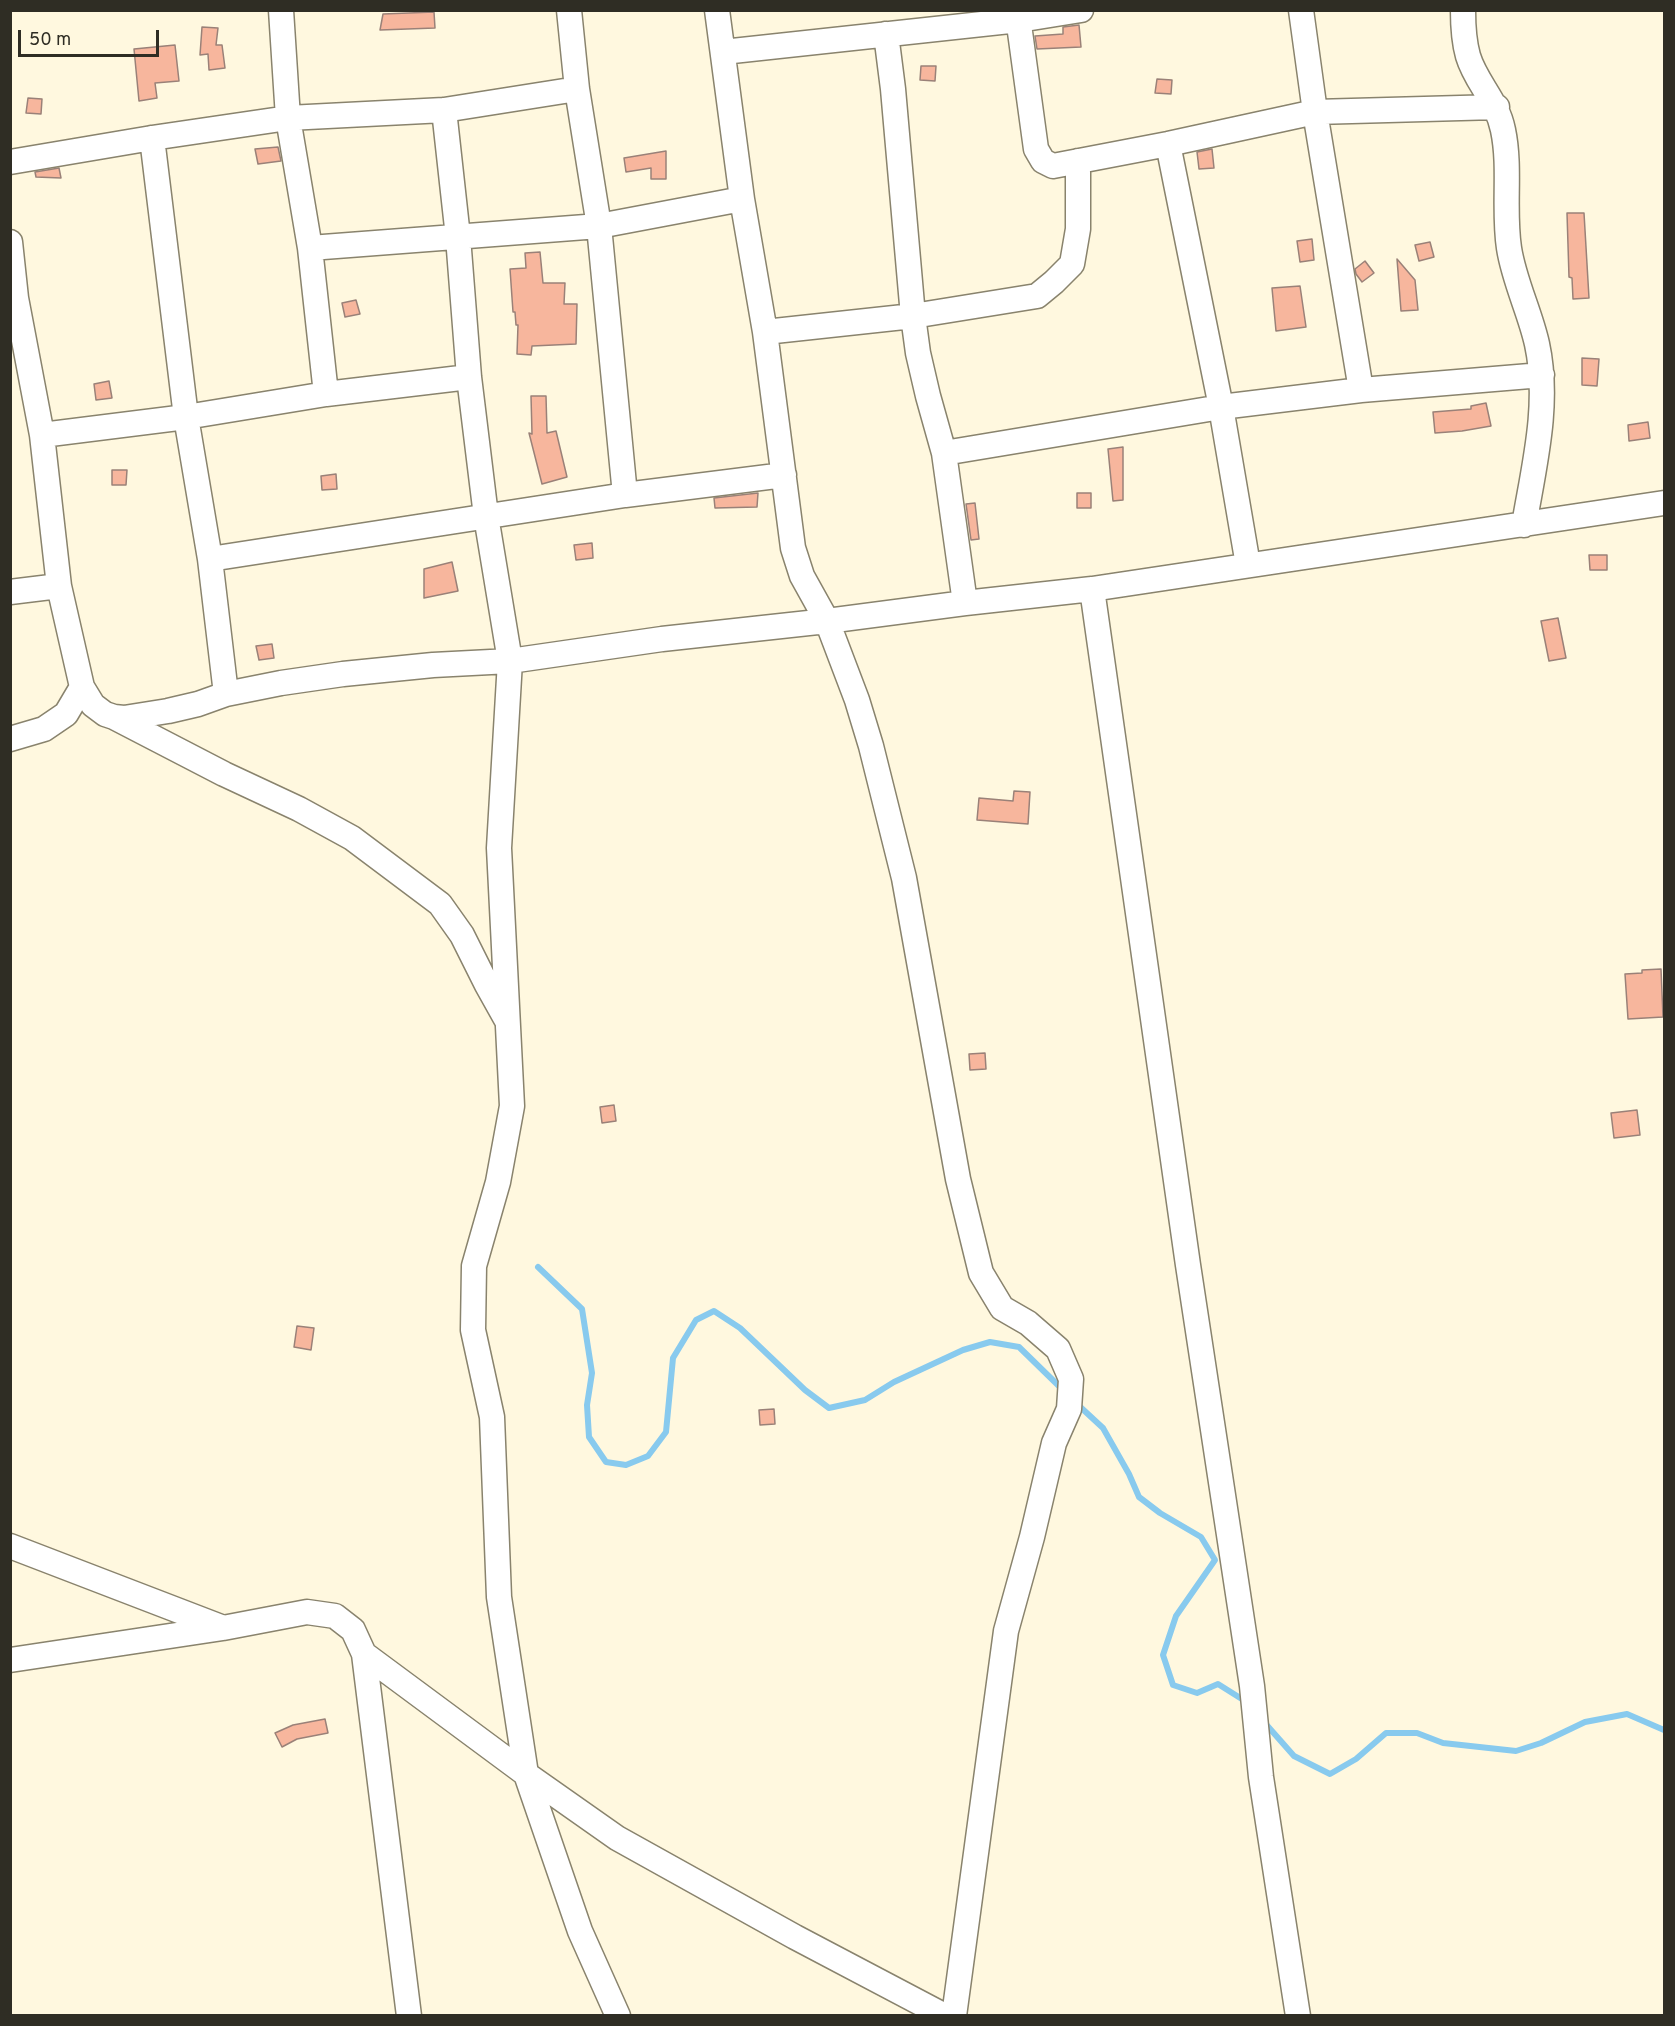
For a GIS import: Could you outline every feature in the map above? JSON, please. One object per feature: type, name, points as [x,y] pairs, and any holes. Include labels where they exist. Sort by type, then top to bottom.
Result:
[{"type":"street","points":[[281,10],[288,118],[310,248],[326,393]]},
{"type":"street","points":[[569,10],[577,89],[599,226],[625,495]]},
{"type":"street","points":[[717,10],[742,199],[765,332],[793,548],[802,576],[827,621],[857,700],[871,746],[904,878],[958,1179],[981,1274],[1002,1308],[1028,1323],[1058,1349],[1071,1379],[1069,1409],[1054,1443],[1032,1537],[1006,1631],[954,2016]]},
{"type":"street","points":[[723,52],[886,34],[1018,15],[1081,10]]},
{"type":"street","points":[[1301,10],[1315,112],[1361,390]]},
{"type":"street","points":[[1463,10],[1467,55],[1477,76],[1497,107],[1503,130],[1507,162],[1509,247],[1537,344],[1542,375],[1538,442],[1524,525]]},
{"type":"street","points":[[1018,15],[1036,149],[1043,160],[1053,166],[1315,112],[1497,107]]},
{"type":"street","points":[[886,34],[918,353],[944,453],[964,603]]},
{"type":"street","points":[[10,162],[288,118],[444,110],[577,89]]},
{"type":"street","points":[[444,110],[458,237],[469,377],[486,516],[510,661],[500,848],[512,1106],[498,1182],[474,1266],[473,1330],[492,1417],[499,1597],[526,1773],[580,1931],[618,2016]]},
{"type":"street","points":[[152,138],[186,417],[210,559],[226,694]]},
{"type":"street","points":[[1168,144],[1221,407],[1248,565]]},
{"type":"street","points":[[765,332],[913,316],[1037,296],[1072,264],[1078,229],[1078,161]]},
{"type":"street","points":[[310,248],[599,226],[742,199]]},
{"type":"street","points":[[10,242],[13,299],[42,435],[59,586],[82,687],[99,710],[224,774],[299,809],[352,838],[440,904],[462,935],[486,985],[508,1021]]},
{"type":"street","points":[[944,453],[1221,407],[1361,390],[1542,375]]},
{"type":"street","points":[[42,435],[186,417],[326,393],[469,377]]},
{"type":"street","points":[[210,559],[625,495],[784,476]]},
{"type":"street","points":[[114,717],[124,718],[186,708],[226,694],[343,674],[433,665],[510,661],[662,639],[1092,589],[1665,503]]},
{"type":"street","points":[[10,592],[59,586]]},
{"type":"street","points":[[1092,589],[1188,1265],[1252,1686],[1261,1777],[1298,2016]]},
{"type":"street","points":[[10,739],[45,729],[66,714],[82,687]]},
{"type":"street","points":[[10,1546],[223,1628]]},
{"type":"street","points":[[10,1660],[223,1628],[307,1611],[335,1616],[353,1630],[364,1654],[409,2016]]},
{"type":"street","points":[[364,1654],[617,1838],[795,1937],[945,2016]]},
{"type":"building","points":[[434,12],[435,28],[380,30],[383,14]]},
{"type":"building","points":[[1079,25],[1081,47],[1037,49],[1035,36],[1063,34],[1063,27]]},
{"type":"building","points":[[202,27],[218,28],[216,45],[222,45],[225,68],[209,70],[208,54],[200,55]]},
{"type":"building","points":[[175,45],[179,81],[155,83],[157,98],[139,101],[134,49]]},
{"type":"building","points":[[921,66],[936,66],[935,81],[920,80]]},
{"type":"building","points":[[1157,79],[1172,80],[1171,94],[1155,93]]},
{"type":"building","points":[[28,98],[42,99],[41,114],[26,113]]},
{"type":"building","points":[[278,147],[281,161],[258,164],[255,149]]},
{"type":"building","points":[[1212,149],[1214,168],[1199,169],[1197,152]]},
{"type":"building","points":[[666,151],[666,179],[651,179],[651,168],[626,172],[624,158]]},
{"type":"building","points":[[59,168],[61,178],[36,177],[35,172]]},
{"type":"building","points":[[1567,213],[1584,213],[1589,298],[1573,299],[1572,278],[1569,277]]},
{"type":"building","points":[[1312,239],[1314,260],[1300,262],[1297,241]]},
{"type":"building","points":[[1430,242],[1434,257],[1419,261],[1415,245]]},
{"type":"building","points":[[540,252],[543,283],[565,283],[564,304],[577,304],[576,344],[532,346],[531,355],[517,354],[518,325],[516,325],[515,312],[513,312],[510,269],[526,268],[525,253]]},
{"type":"building","points":[[1397,259],[1415,280],[1418,310],[1401,311]]},
{"type":"building","points":[[1365,261],[1374,273],[1362,282],[1355,269]]},
{"type":"building","points":[[1300,286],[1306,327],[1276,331],[1272,288]]},
{"type":"building","points":[[356,300],[360,314],[345,317],[342,303]]},
{"type":"building","points":[[1582,358],[1599,359],[1597,386],[1582,385]]},
{"type":"building","points":[[109,381],[112,398],[96,400],[94,384]]},
{"type":"building","points":[[531,396],[546,396],[547,433],[556,431],[567,477],[542,484],[529,433],[532,434]]},
{"type":"building","points":[[1486,403],[1491,426],[1435,433],[1433,412],[1471,409],[1471,406]]},
{"type":"building","points":[[1648,422],[1650,438],[1629,441],[1628,425]]},
{"type":"building","points":[[1123,447],[1123,500],[1113,501],[1108,449]]},
{"type":"building","points":[[112,470],[127,470],[126,485],[112,485]]},
{"type":"building","points":[[336,474],[337,489],[322,490],[321,476]]},
{"type":"building","points":[[758,493],[757,507],[715,508],[714,498]]},
{"type":"building","points":[[1077,493],[1091,493],[1091,508],[1077,508]]},
{"type":"building","points":[[975,503],[979,539],[971,540],[966,504]]},
{"type":"building","points":[[592,543],[593,558],[576,560],[574,545]]},
{"type":"building","points":[[1589,555],[1607,555],[1607,570],[1590,570]]},
{"type":"building","points":[[452,562],[458,591],[424,598],[424,569]]},
{"type":"building","points":[[1558,618],[1566,658],[1549,661],[1541,621]]},
{"type":"building","points":[[272,644],[274,658],[259,660],[256,646]]},
{"type":"building","points":[[1014,791],[1030,792],[1028,824],[977,820],[979,798],[1013,801]]},
{"type":"building","points":[[1661,969],[1663,1017],[1628,1019],[1625,974]]},
{"type":"building","points":[[985,1053],[986,1069],[970,1070],[969,1054]]},
{"type":"building","points":[[614,1105],[616,1121],[602,1123],[600,1107]]},
{"type":"building","points":[[1637,1110],[1640,1135],[1614,1138],[1611,1113]]},
{"type":"building","points":[[297,1326],[314,1328],[311,1350],[294,1347]]},
{"type":"building","points":[[774,1409],[775,1424],[760,1425],[759,1410]]},
{"type":"building","points":[[325,1719],[328,1733],[297,1739],[282,1747],[275,1733],[293,1725]]},
{"type":"waterway","points":[[538,1267],[582,1309],[592,1373],[587,1405],[589,1437],[606,1462],[626,1465],[648,1456],[666,1432],[673,1358],[696,1320],[714,1311],[740,1328],[805,1390],[829,1408],[865,1400],[894,1382],[963,1350],[990,1342],[1019,1347],[1063,1390]]},
{"type":"waterway","points":[[1076,1403],[1103,1428],[1139,1497],[1160,1513],[1201,1537],[1215,1560],[1176,1616],[1163,1655],[1173,1685],[1197,1693],[1218,1684],[1245,1701]]},
{"type":"waterway","points":[[1264,1722],[1294,1756],[1330,1774],[1356,1759],[1386,1733],[1417,1733],[1443,1743],[1516,1751],[1541,1743],[1585,1722],[1627,1714],[1664,1730]]}]
